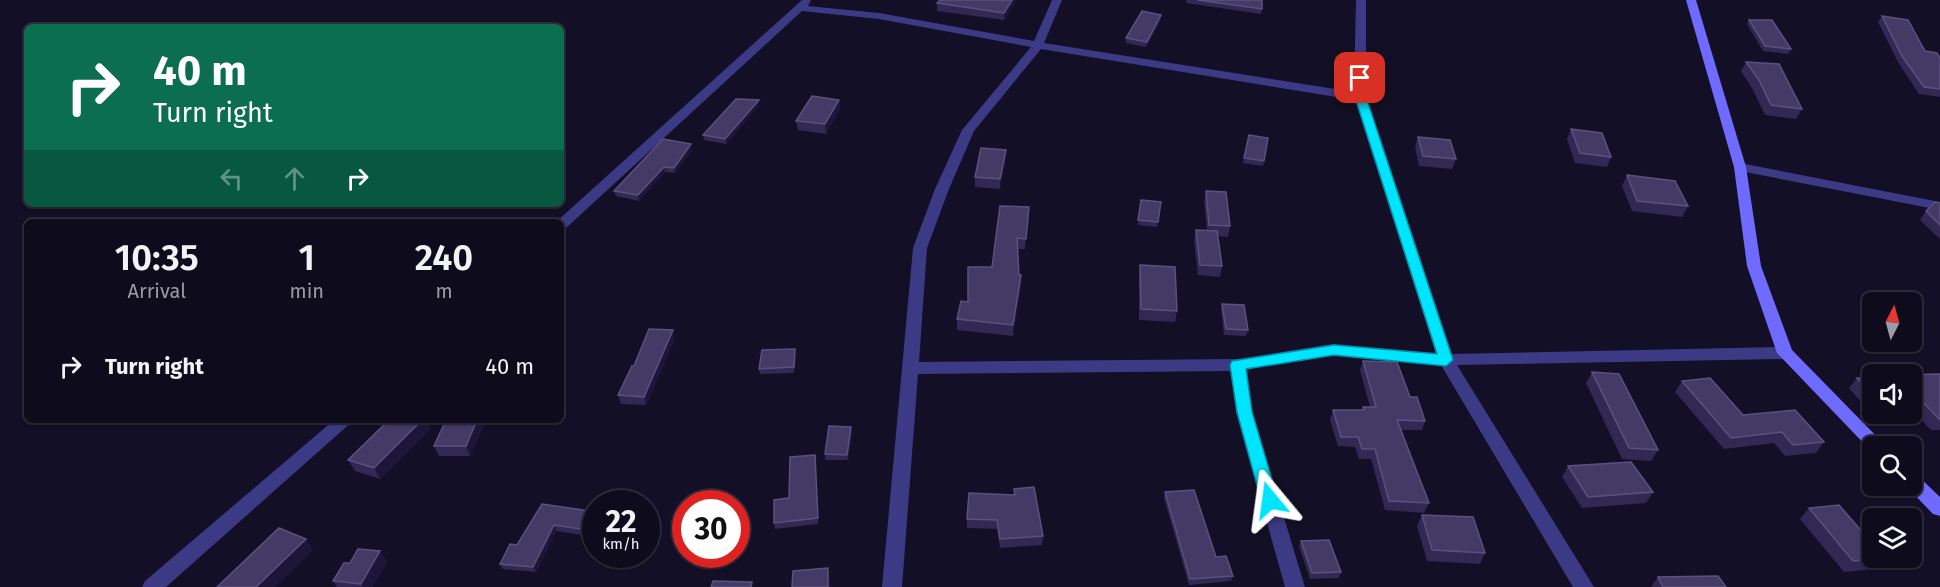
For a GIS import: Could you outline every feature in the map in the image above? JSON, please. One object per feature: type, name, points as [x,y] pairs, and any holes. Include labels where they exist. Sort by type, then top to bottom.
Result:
[{"type":"street","points":[[892,587],[920,248],[942,189],[968,130],[1038,45],[1057,0]]},
{"type":"street","points":[[1361,0],[1360,97],[1446,360],[1584,587]]},
{"type":"street","points":[[1688,0],[1740,167],[1754,266],[1785,353],[1867,436]]},
{"type":"street","points":[[564,222],[804,4],[1038,45],[1360,97]]},
{"type":"street","points":[[1740,167],[1940,206]]},
{"type":"street","points":[[910,368],[1238,365],[1334,350],[1446,360],[1785,353]]},
{"type":"street","points":[[1238,365],[1244,412],[1295,587]]},
{"type":"street","points":[[152,587],[342,423]]},
{"type":"street","points":[[1922,491],[1940,509]]},
{"type":"building","points":[[940,0],[1012,0],[1004,13],[937,3]]},
{"type":"building","points":[[1198,0],[1262,0],[1262,9]]},
{"type":"building","points":[[1142,11],[1161,15],[1147,42],[1126,38]]},
{"type":"building","points":[[1882,16],[1908,20],[1925,51],[1937,53],[1940,58],[1940,89],[1924,87],[1902,56]]},
{"type":"building","points":[[1749,20],[1772,20],[1791,49],[1765,46]]},
{"type":"building","points":[[1746,62],[1779,64],[1802,109],[1771,105],[1759,80]]},
{"type":"building","points":[[812,96],[839,100],[825,124],[796,121]]},
{"type":"building","points":[[736,99],[759,100],[725,139],[703,135]]},
{"type":"building","points":[[1571,129],[1602,133],[1611,157],[1580,153]]},
{"type":"building","points":[[1249,135],[1268,138],[1264,161],[1244,158]]},
{"type":"building","points":[[1418,137],[1450,140],[1456,159],[1423,156]]},
{"type":"building","points":[[663,139],[691,144],[674,168],[664,167],[638,195],[614,191]]},
{"type":"building","points":[[981,148],[1006,150],[1000,179],[975,177]]},
{"type":"building","points":[[1627,175],[1675,181],[1688,206],[1637,201]]},
{"type":"building","points":[[1206,191],[1226,192],[1230,226],[1209,225]]},
{"type":"building","points":[[1141,200],[1161,202],[1158,222],[1138,220]]},
{"type":"building","points":[[1935,202],[1940,203],[1940,225],[1926,211]]},
{"type":"building","points":[[1000,206],[1029,207],[1026,239],[1017,238],[1019,275],[1021,275],[1013,325],[957,319],[961,301],[968,302],[968,267],[992,267]]},
{"type":"building","points":[[1196,230],[1217,231],[1222,266],[1200,265]]},
{"type":"building","points":[[1140,265],[1175,267],[1177,311],[1141,309]]},
{"type":"building","points":[[1222,304],[1244,305],[1248,330],[1226,329]]},
{"type":"building","points":[[649,329],[673,330],[644,397],[618,395],[634,366]]},
{"type":"building","points":[[795,349],[794,367],[759,369],[762,350]]},
{"type":"building","points":[[1363,361],[1397,362],[1410,397],[1417,397],[1425,421],[1397,420],[1429,503],[1389,501],[1375,449],[1362,449],[1358,437],[1341,437],[1333,410],[1364,410],[1363,407],[1376,407]]},
{"type":"building","points":[[1592,372],[1619,374],[1658,450],[1629,448]]},
{"type":"building","points":[[1922,374],[1940,374],[1940,420],[1922,401]]},
{"type":"building","points":[[1710,378],[1743,415],[1795,410],[1824,442],[1793,445],[1782,432],[1731,438],[1682,381]]},
{"type":"building","points":[[386,423],[419,423],[374,468],[348,460]]},
{"type":"building","points":[[445,423],[476,423],[466,446],[434,446]]},
{"type":"building","points":[[829,426],[851,427],[847,455],[825,454]]},
{"type":"building","points":[[815,455],[818,518],[774,523],[774,500],[789,498],[790,457]]},
{"type":"building","points":[[1631,462],[1653,492],[1588,497],[1568,466]]},
{"type":"building","points":[[1034,487],[1043,536],[1000,539],[997,520],[967,519],[969,493],[1015,495],[1014,489]]},
{"type":"building","points":[[1194,490],[1216,557],[1226,556],[1233,576],[1190,579],[1165,492]]},
{"type":"building","points":[[542,504],[582,510],[580,529],[554,525],[533,567],[500,564],[510,544],[517,545]]},
{"type":"building","points":[[1839,505],[1862,531],[1862,560],[1853,561],[1809,508]]},
{"type":"building","points":[[1422,515],[1473,517],[1485,553],[1432,550]]},
{"type":"building","points":[[279,528],[306,539],[256,587],[217,587]]},
{"type":"building","points":[[1329,540],[1341,572],[1312,573],[1301,541]]},
{"type":"building","points":[[358,549],[380,551],[361,584],[333,581],[344,563],[350,563]]},
{"type":"building","points":[[828,568],[828,587],[792,587],[793,571]]},
{"type":"building","points":[[1718,576],[1726,587],[1663,587],[1658,577]]},
{"type":"building","points":[[713,581],[752,582],[751,587],[711,587]]},
{"type":"route","points":[[1270,500],[1244,412],[1238,365],[1334,350],[1446,360],[1360,97],[1360,78]]}]
